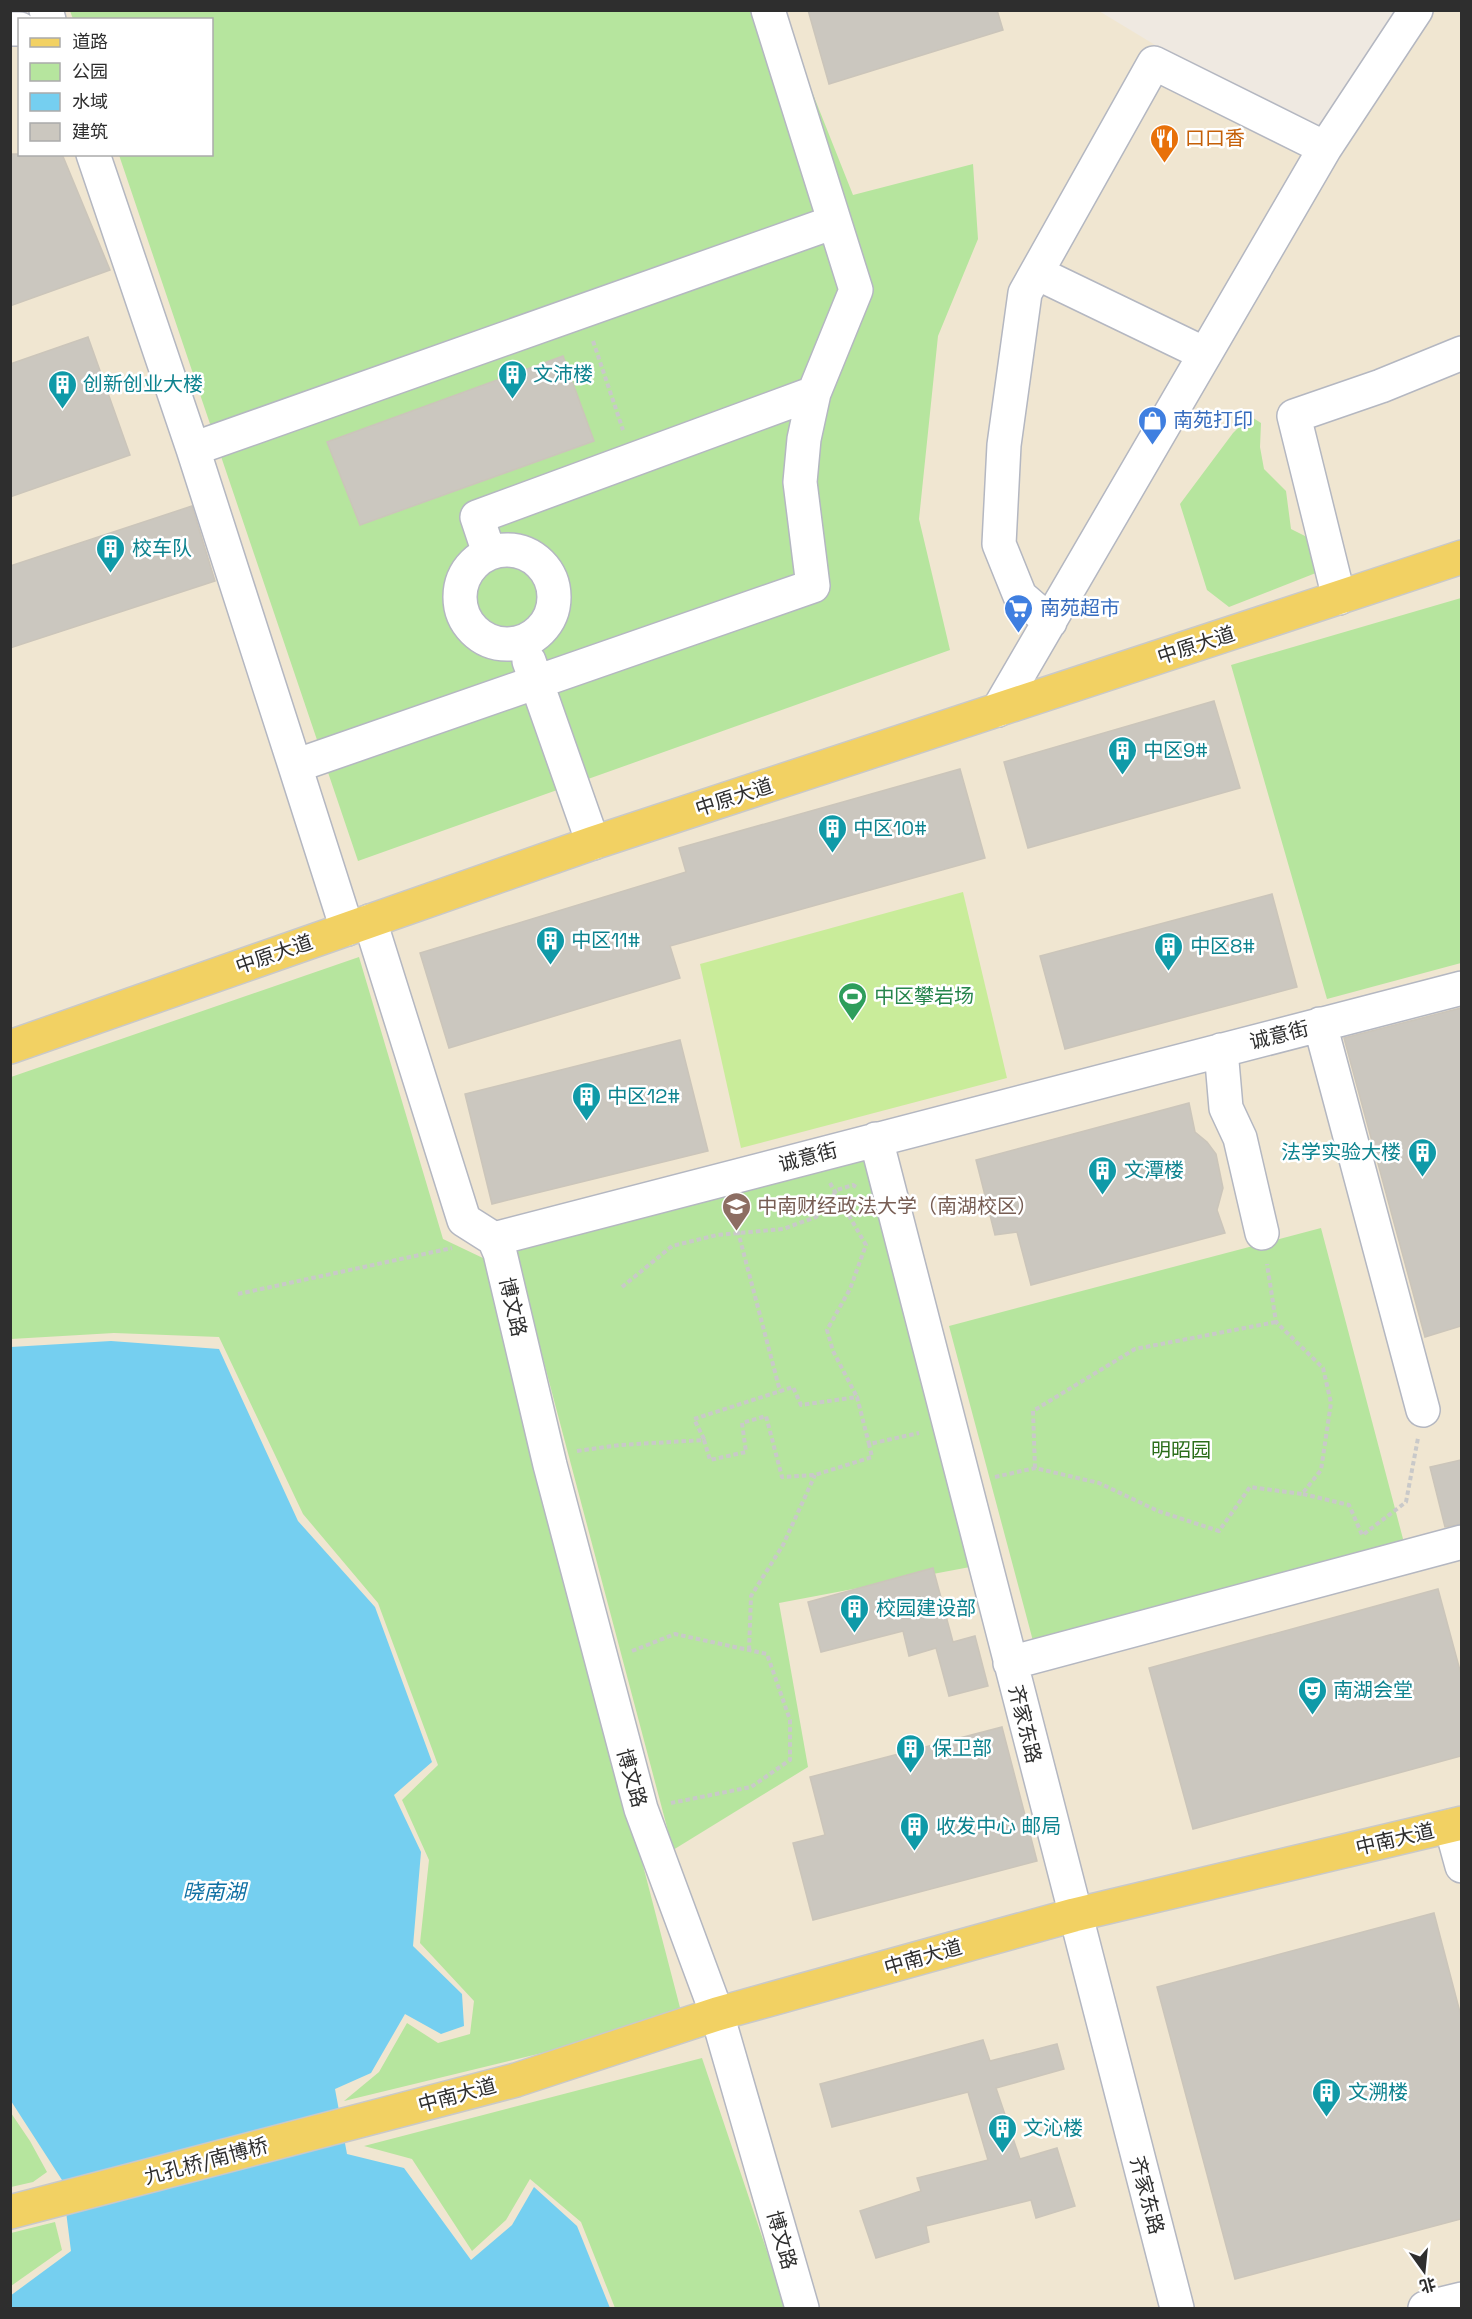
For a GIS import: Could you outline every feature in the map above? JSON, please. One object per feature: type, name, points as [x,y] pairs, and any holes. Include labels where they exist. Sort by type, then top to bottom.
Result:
[{"type":"main road","name":"中原大道","points":[[10,1047],[592,843],[1339,598],[1457,563]]},
{"type":"main road","name":"中南大道","points":[[391,2112],[516,2080],[717,2014],[1074,1915],[1456,1825]]},
{"type":"main road","name":"九孔桥/南博桥","points":[[16,2211],[391,2112]]},
{"type":"street","points":[[295,766],[813,586],[800,482],[804,439],[814,393],[856,290],[768,10]]},
{"type":"street","points":[[998,710],[1325,148],[1416,10]]},
{"type":"street","points":[[1050,622],[1020,596],[999,544],[1004,446],[1025,293],[1154,63],[1325,148]]},
{"type":"street","points":[[94,156],[193,449],[295,766],[358,925],[464,1220],[494,1239]]},
{"type":"street","points":[[193,449],[834,222]]},
{"type":"street","points":[[1036,273],[1205,354]]},
{"type":"street","points":[[1339,598],[1294,416],[1381,386],[1461,353]]},
{"type":"street","points":[[489,553],[477,517],[814,393]]},
{"type":"street","points":[[514,551],[530,556],[542,565],[550,579],[554,594],[553,609],[546,623],[536,634],[523,641],[508,644],[494,642],[480,635],[469,625],[463,612],[460,596],[463,580],[471,567],[489,553],[514,551]]},
{"type":"street","points":[[523,641],[592,843]]},
{"type":"street","name":"诚意街","points":[[494,1239],[1461,988]]},
{"type":"street","points":[[1320,1024],[1423,1410]]},
{"type":"street","points":[[1221,1050],[1226,1108],[1240,1138],[1262,1233]]},
{"type":"street","name":"齐家东路","points":[[876,1139],[1177,2308]]},
{"type":"street","name":"博文路","points":[[494,1239],[500,1253],[548,1456],[640,1809],[717,2014],[802,2308]]},
{"type":"street","points":[[1010,1663],[1461,1542]]},
{"type":"street","points":[[1456,1825],[1461,1866]]},
{"type":"street","points":[[1425,2308],[1461,2299]]},
{"type":"path","points":[[582,311],[633,460]]},
{"type":"path","points":[[807,1157],[837,1190],[866,1245],[850,1289],[827,1330],[833,1351],[857,1397],[872,1457],[814,1475],[782,1477],[766,1416],[742,1424],[746,1452],[710,1460],[694,1419],[793,1387],[801,1405],[857,1397]]},
{"type":"path","points":[[723,1179],[780,1391]]},
{"type":"path","points":[[622,1287],[672,1246],[739,1233],[783,1229],[816,1217],[837,1190],[853,1185],[895,1215]]},
{"type":"path","points":[[1262,1233],[1276,1322],[1323,1368],[1331,1403],[1322,1470],[1302,1494]]},
{"type":"path","points":[[238,1294],[494,1239]]},
{"type":"path","points":[[1035,1468],[1033,1412],[1124,1355],[1135,1349],[1276,1322]]},
{"type":"path","points":[[1362,1535],[1406,1502],[1423,1410]]},
{"type":"path","points":[[869,1444],[949,1426]]},
{"type":"path","points":[[548,1456],[620,1444],[704,1440]]},
{"type":"path","points":[[964,1484],[1035,1468],[1099,1483],[1158,1511],[1219,1531],[1250,1487],[1302,1494],[1349,1504],[1376,1565]]},
{"type":"path","points":[[749,1650],[751,1596],[783,1545],[814,1475]]},
{"type":"path","points":[[602,1664],[675,1634],[766,1654],[790,1720],[790,1760],[751,1787],[640,1809]]},
{"type":"shaded area","name":"中南财经政法大学（南湖校区）","points":[[11,11],[1099,11],[1325,148],[1423,11],[1461,11],[1461,2308],[11,2308]]},
{"type":"green space","points":[[70,11],[780,11],[853,195],[973,164],[978,239],[938,336],[919,519],[950,650],[358,861],[119,156],[213,156],[213,18],[73,18]]},
{"type":"green space","points":[[1250,416],[1261,423],[1260,447],[1264,469],[1286,491],[1291,529],[1315,541],[1326,569],[1229,607],[1207,590],[1180,504],[1233,433]]},
{"type":"green space","points":[[1461,598],[1461,963],[1327,999],[1231,665]]},
{"type":"green space","name":"中区攀岩场","points":[[963,892],[1007,1078],[741,1148],[700,964]]},
{"type":"green space","points":[[359,957],[443,1239],[485,1259],[683,2019],[344,2101],[379,2072],[407,2023],[438,2043],[470,2034],[474,2001],[420,1943],[429,1860],[402,1800],[438,1765],[378,1603],[303,1514],[219,1337],[114,1333],[11,1339],[11,1077]]},
{"type":"green space","points":[[865,1155],[970,1567],[779,1603],[808,1767],[673,1850],[514,1249]]},
{"type":"green space","name":"明昭园","points":[[1321,1228],[1412,1573],[1041,1671],[949,1326]]},
{"type":"green space","points":[[702,2058],[786,2308],[615,2308],[581,2222],[530,2179],[506,2220],[472,2251],[412,2159],[364,2146]]},
{"type":"green space","points":[[11,2113],[47,2172],[33,2182],[11,2187]]},
{"type":"green space","points":[[55,2222],[62,2250],[11,2286],[11,2233]]},
{"type":"water","name":"晓南湖","points":[[111,1341],[219,1349],[298,1521],[375,1607],[432,1762],[394,1795],[421,1852],[413,1946],[462,1994],[464,2026],[441,2034],[405,2014],[371,2073],[335,2089],[347,2154],[404,2168],[471,2260],[512,2225],[534,2187],[577,2226],[610,2308],[11,2308],[10,2296],[71,2251],[62,2180],[11,2101],[11,1347]]},
{"type":"building","points":[[808,10],[997,10],[1003,30],[829,84]]},
{"type":"building","points":[[10,154],[63,156],[110,270],[10,306]]},
{"type":"building","name":"创新创业大楼","points":[[88,337],[130,455],[10,497],[10,364]]},
{"type":"building","name":"文沛楼","points":[[563,356],[594,441],[360,525],[327,442]]},
{"type":"building","name":"校车队","points":[[192,506],[215,581],[10,648],[10,566]]},
{"type":"building","name":"中区9#","points":[[1214,701],[1240,788],[1028,848],[1004,762]]},
{"type":"building","points":[[960,769],[985,858],[670,946],[680,978],[449,1048],[420,953],[686,872],[679,848]]},
{"type":"building","name":"中区8#","points":[[1272,894],[1297,987],[1065,1049],[1040,956]]},
{"type":"building","name":"法学实验大楼","points":[[1461,1008],[1461,1326],[1425,1337],[1344,1038]]},
{"type":"building","name":"中区12#","points":[[680,1040],[708,1151],[492,1204],[465,1094]]},
{"type":"building","name":"文潭楼","points":[[1189,1103],[1195,1132],[1216,1154],[1223,1188],[1217,1210],[1225,1233],[1031,1285],[1017,1232],[995,1235],[976,1160]]},
{"type":"building","points":[[1461,1460],[1461,1524],[1445,1527],[1430,1467]]},
{"type":"building","name":"校园建设部","points":[[933,1568],[953,1642],[975,1636],[988,1686],[949,1696],[936,1648],[909,1656],[903,1631],[821,1652],[808,1602]]},
{"type":"building","name":"南湖会堂","points":[[1438,1589],[1461,1674],[1461,1756],[1193,1829],[1149,1668]]},
{"type":"building","name":"收发中心 邮局","points":[[1002,1727],[1037,1861],[813,1920],[793,1843],[825,1835],[810,1777]]},
{"type":"building","name":"文溯楼","points":[[1434,1913],[1461,2016],[1461,2219],[1235,2279],[1157,1987]]},
{"type":"building","name":"文沁楼","points":[[983,2040],[990,2061],[1057,2044],[1064,2069],[996,2088],[1020,2159],[1057,2148],[1075,2206],[1036,2218],[1031,2200],[926,2226],[929,2242],[876,2258],[860,2211],[921,2191],[917,2178],[988,2160],[968,2092],[832,2127],[820,2084]]},
{"type":"place","name":"口口香","points":[[1164,164]]},
{"type":"place","name":"文沛楼","points":[[512,400]]},
{"type":"place","name":"创新创业大楼","points":[[62,410]]},
{"type":"place","name":"南苑打印","points":[[1152,446]]},
{"type":"place","name":"校车队","points":[[111,574]]},
{"type":"place","name":"南苑超市","points":[[1019,634]]},
{"type":"place","name":"中区9#","points":[[1122,776]]},
{"type":"place","name":"中区10#","points":[[832,854]]},
{"type":"place","name":"中区11#","points":[[550,966]]},
{"type":"place","name":"中区8#","points":[[1169,972]]},
{"type":"place","name":"中区攀岩场","points":[[853,1022]]},
{"type":"place","name":"中区12#","points":[[586,1122]]},
{"type":"place","name":"法学实验大楼","points":[[1422,1178]]},
{"type":"place","name":"文潭楼","points":[[1103,1196]]},
{"type":"place","name":"中南财经政法大学（南湖校区）","points":[[736,1232]]},
{"type":"place","name":"校园建设部","points":[[855,1634]]},
{"type":"place","name":"南湖会堂","points":[[1312,1716]]},
{"type":"place","name":"保卫部","points":[[911,1774]]},
{"type":"place","name":"收发中心 邮局","points":[[915,1852]]},
{"type":"place","name":"文溯楼","points":[[1327,2118]]},
{"type":"place","name":"文沁楼","points":[[1002,2154]]}]
